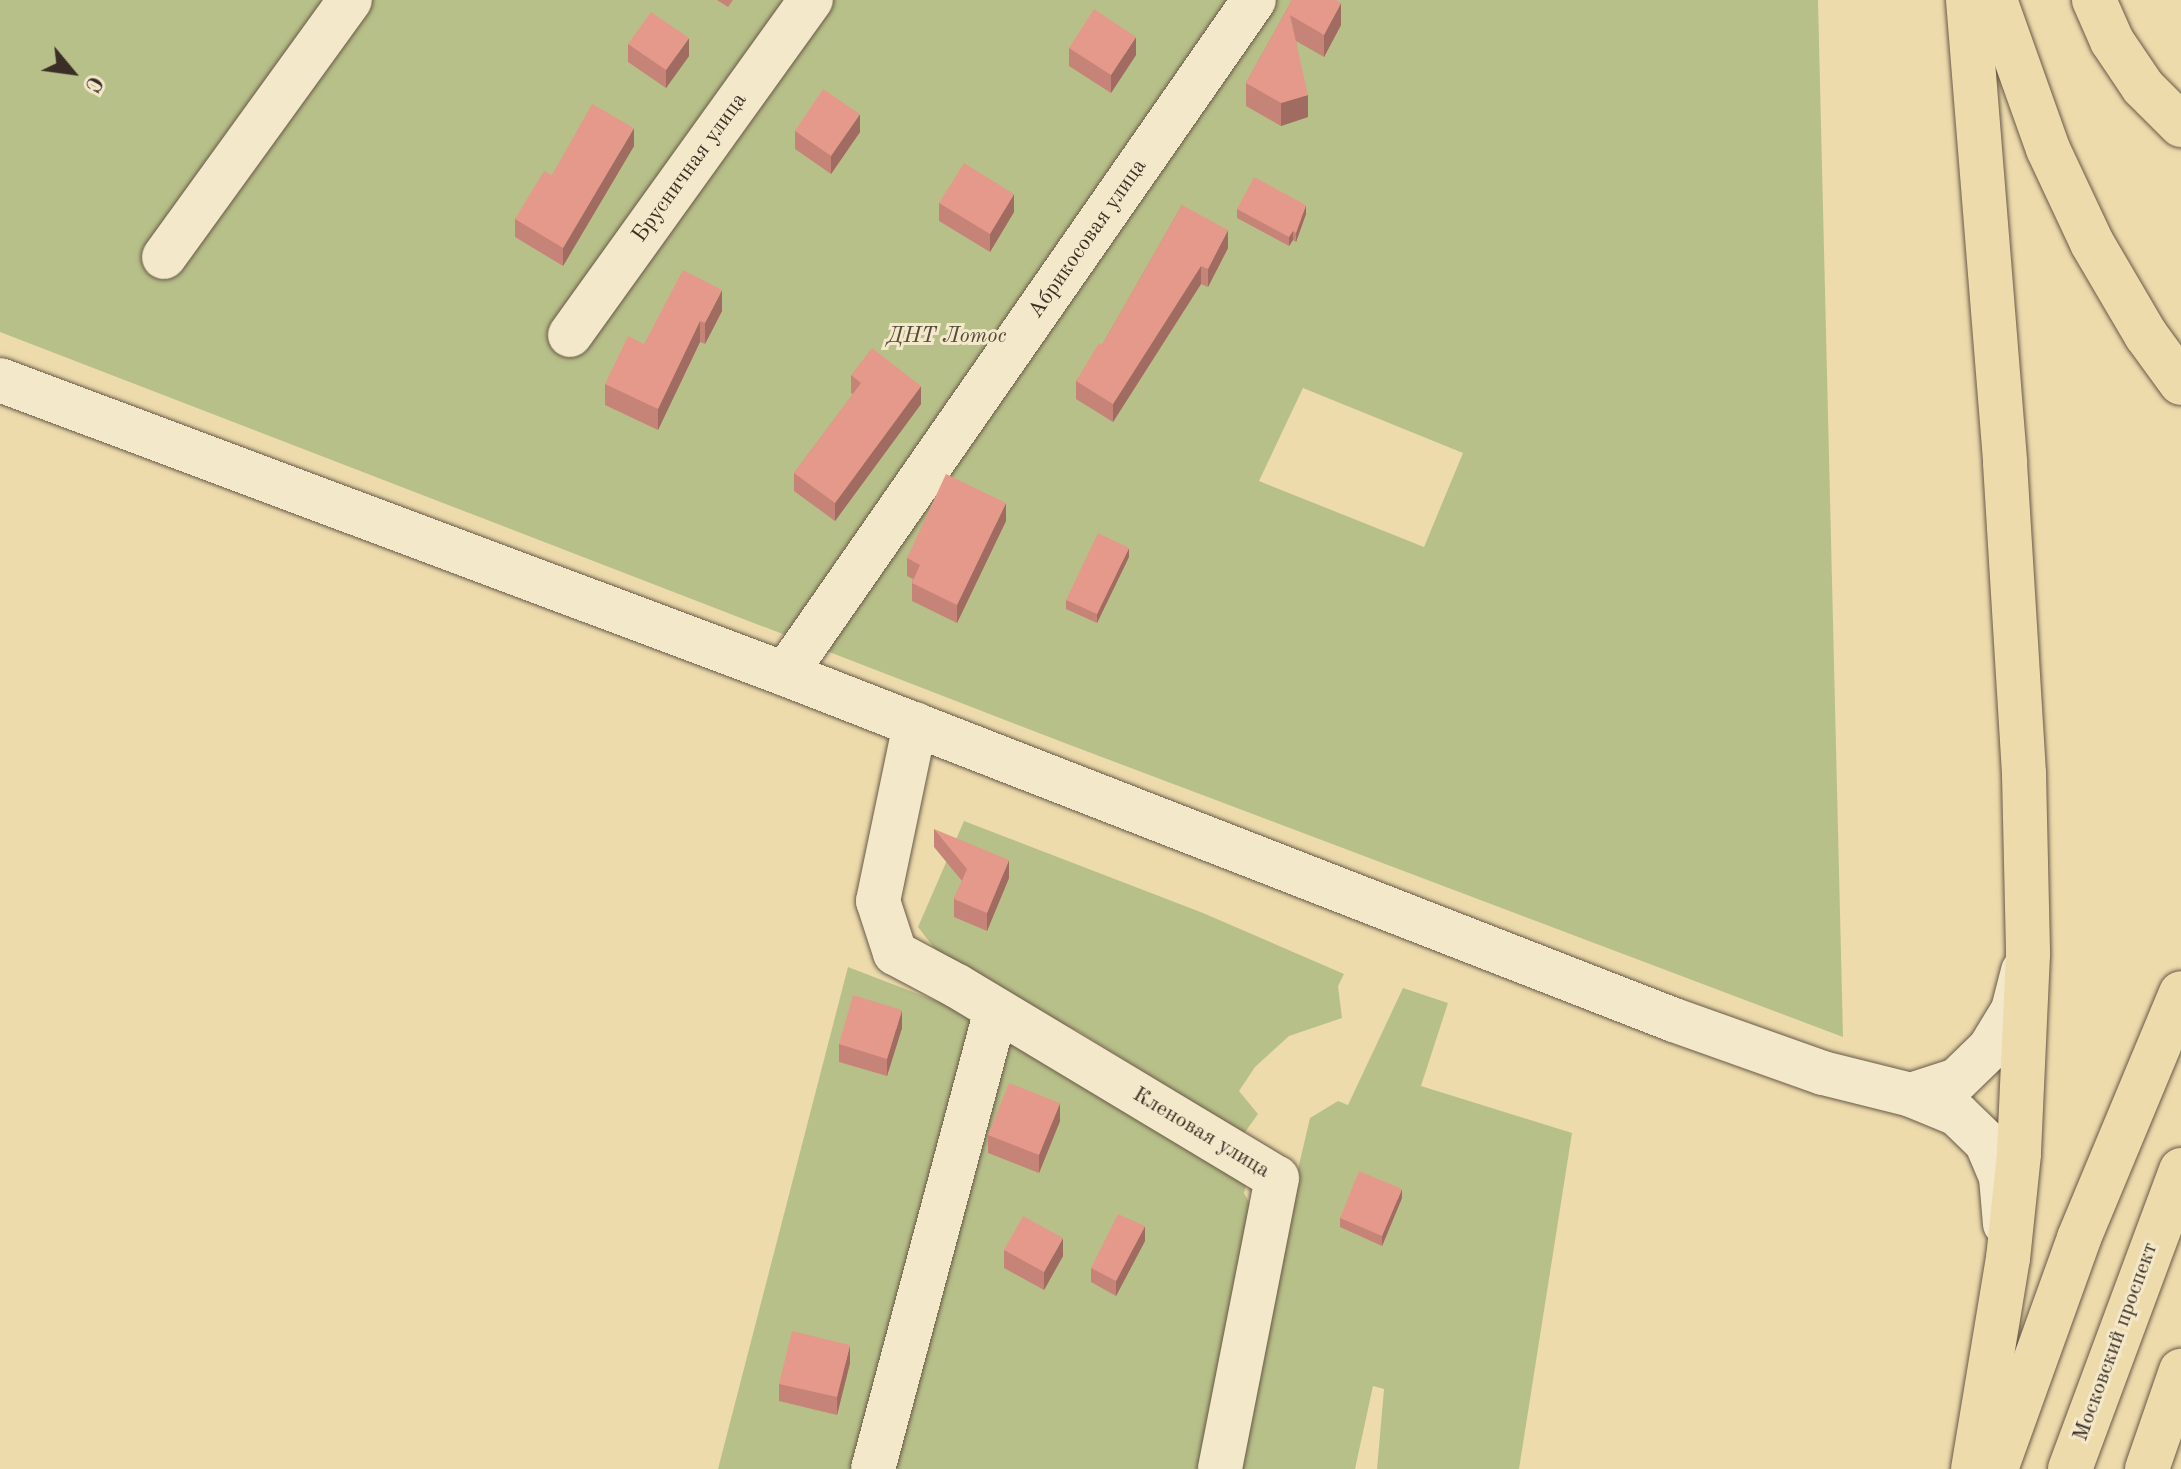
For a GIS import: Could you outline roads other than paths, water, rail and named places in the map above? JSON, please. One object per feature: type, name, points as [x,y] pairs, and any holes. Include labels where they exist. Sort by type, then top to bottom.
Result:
[{"type":"highway","points":[[1968,0],[2005,463],[2024,774],[2028,954],[2023,1121],[2008,1258],[1973,1469]]},
{"type":"highway","points":[[1995,0],[2048,149],[2092,243],[2146,335],[2181,383]]},
{"type":"highway","points":[[2094,0],[2112,41],[2143,87],[2181,125]]},
{"type":"highway","points":[[1996,1469],[2079,1238],[2181,993]]},
{"type":"highway","name":"Московский проспект","points":[[2070,1469],[2181,1170]]},
{"type":"highway","points":[[2147,1469],[2181,1371]]},
{"type":"highway","points":[[2166,1469],[2181,1440]]},
{"type":"street","points":[[164,257],[350,0]]},
{"type":"street","name":"Брусничная улица","points":[[570,335],[811,0]]},
{"type":"street","name":"Абрикосовая улица","points":[[785,674],[1254,0]]},
{"type":"street","points":[[2,383],[785,674],[1674,1020],[1823,1073],[1911,1095],[1957,1114],[1986,1142],[2001,1177],[2008,1258]]},
{"type":"street","name":"Кленовая улица","points":[[915,724],[878,901],[895,953],[1277,1178],[1220,1469]]},
{"type":"street","points":[[1911,1095],[1957,1080],[1990,1048],[2013,1010],[2028,954]]},
{"type":"street","points":[[873,1469],[996,1010]]},
{"type":"park label","name":"ДНТ Лотос","points":[[947,337]]}]
